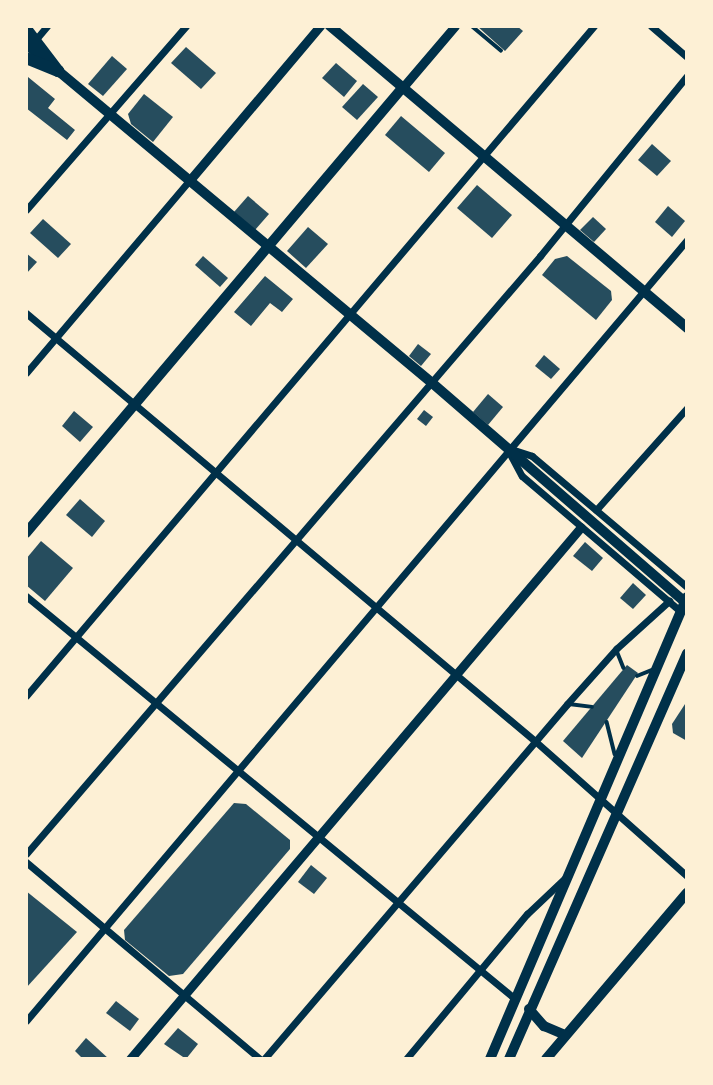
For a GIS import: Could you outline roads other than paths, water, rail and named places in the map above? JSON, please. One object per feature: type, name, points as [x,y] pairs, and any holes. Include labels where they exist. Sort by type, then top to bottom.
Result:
[{"type":"highway","points":[[26,29],[32,41],[58,71]]},
{"type":"highway","points":[[26,58],[58,71]]},
{"type":"main road","points":[[330,26],[687,328]]},
{"type":"main road","points":[[58,71],[431,382],[684,608]]},
{"type":"main road","points":[[26,533],[403,87]]},
{"type":"main road","points":[[490,1059],[687,597]]},
{"type":"main road","points":[[509,1059],[687,653]]},
{"type":"main road","points":[[546,1059],[687,893]]},
{"type":"main road","points":[[529,1009],[544,1026],[565,1035]]},
{"type":"street","points":[[32,41],[47,26]]},
{"type":"street","points":[[26,210],[186,26]]},
{"type":"street","points":[[26,373],[320,26]]},
{"type":"street","points":[[403,87],[456,26]]},
{"type":"street","points":[[26,696],[594,26]]},
{"type":"street","points":[[651,26],[687,57]]},
{"type":"street","points":[[26,855],[565,225],[687,76]]},
{"type":"street","points":[[26,1021],[507,448],[687,240]]},
{"type":"street","points":[[26,313],[535,741],[687,876]]},
{"type":"street","points":[[596,510],[687,408]]},
{"type":"street","points":[[507,448],[533,456],[687,587]]},
{"type":"street","points":[[507,448],[522,476],[668,601],[684,608]]},
{"type":"street","points":[[130,1059],[319,837],[453,674],[581,527]]},
{"type":"street","points":[[26,596],[514,998]]},
{"type":"street","points":[[26,862],[262,1059],[567,704],[616,649],[668,601]]},
{"type":"street","points":[[406,1059],[480,970],[568,875]]},
{"type":"lane","points":[[472,26],[501,50]]},
{"type":"lane","points":[[616,649],[624,668]]},
{"type":"lane","points":[[637,676],[657,668]]},
{"type":"lane","points":[[567,704],[592,707]]},
{"type":"lane","points":[[607,722],[617,761]]}]
